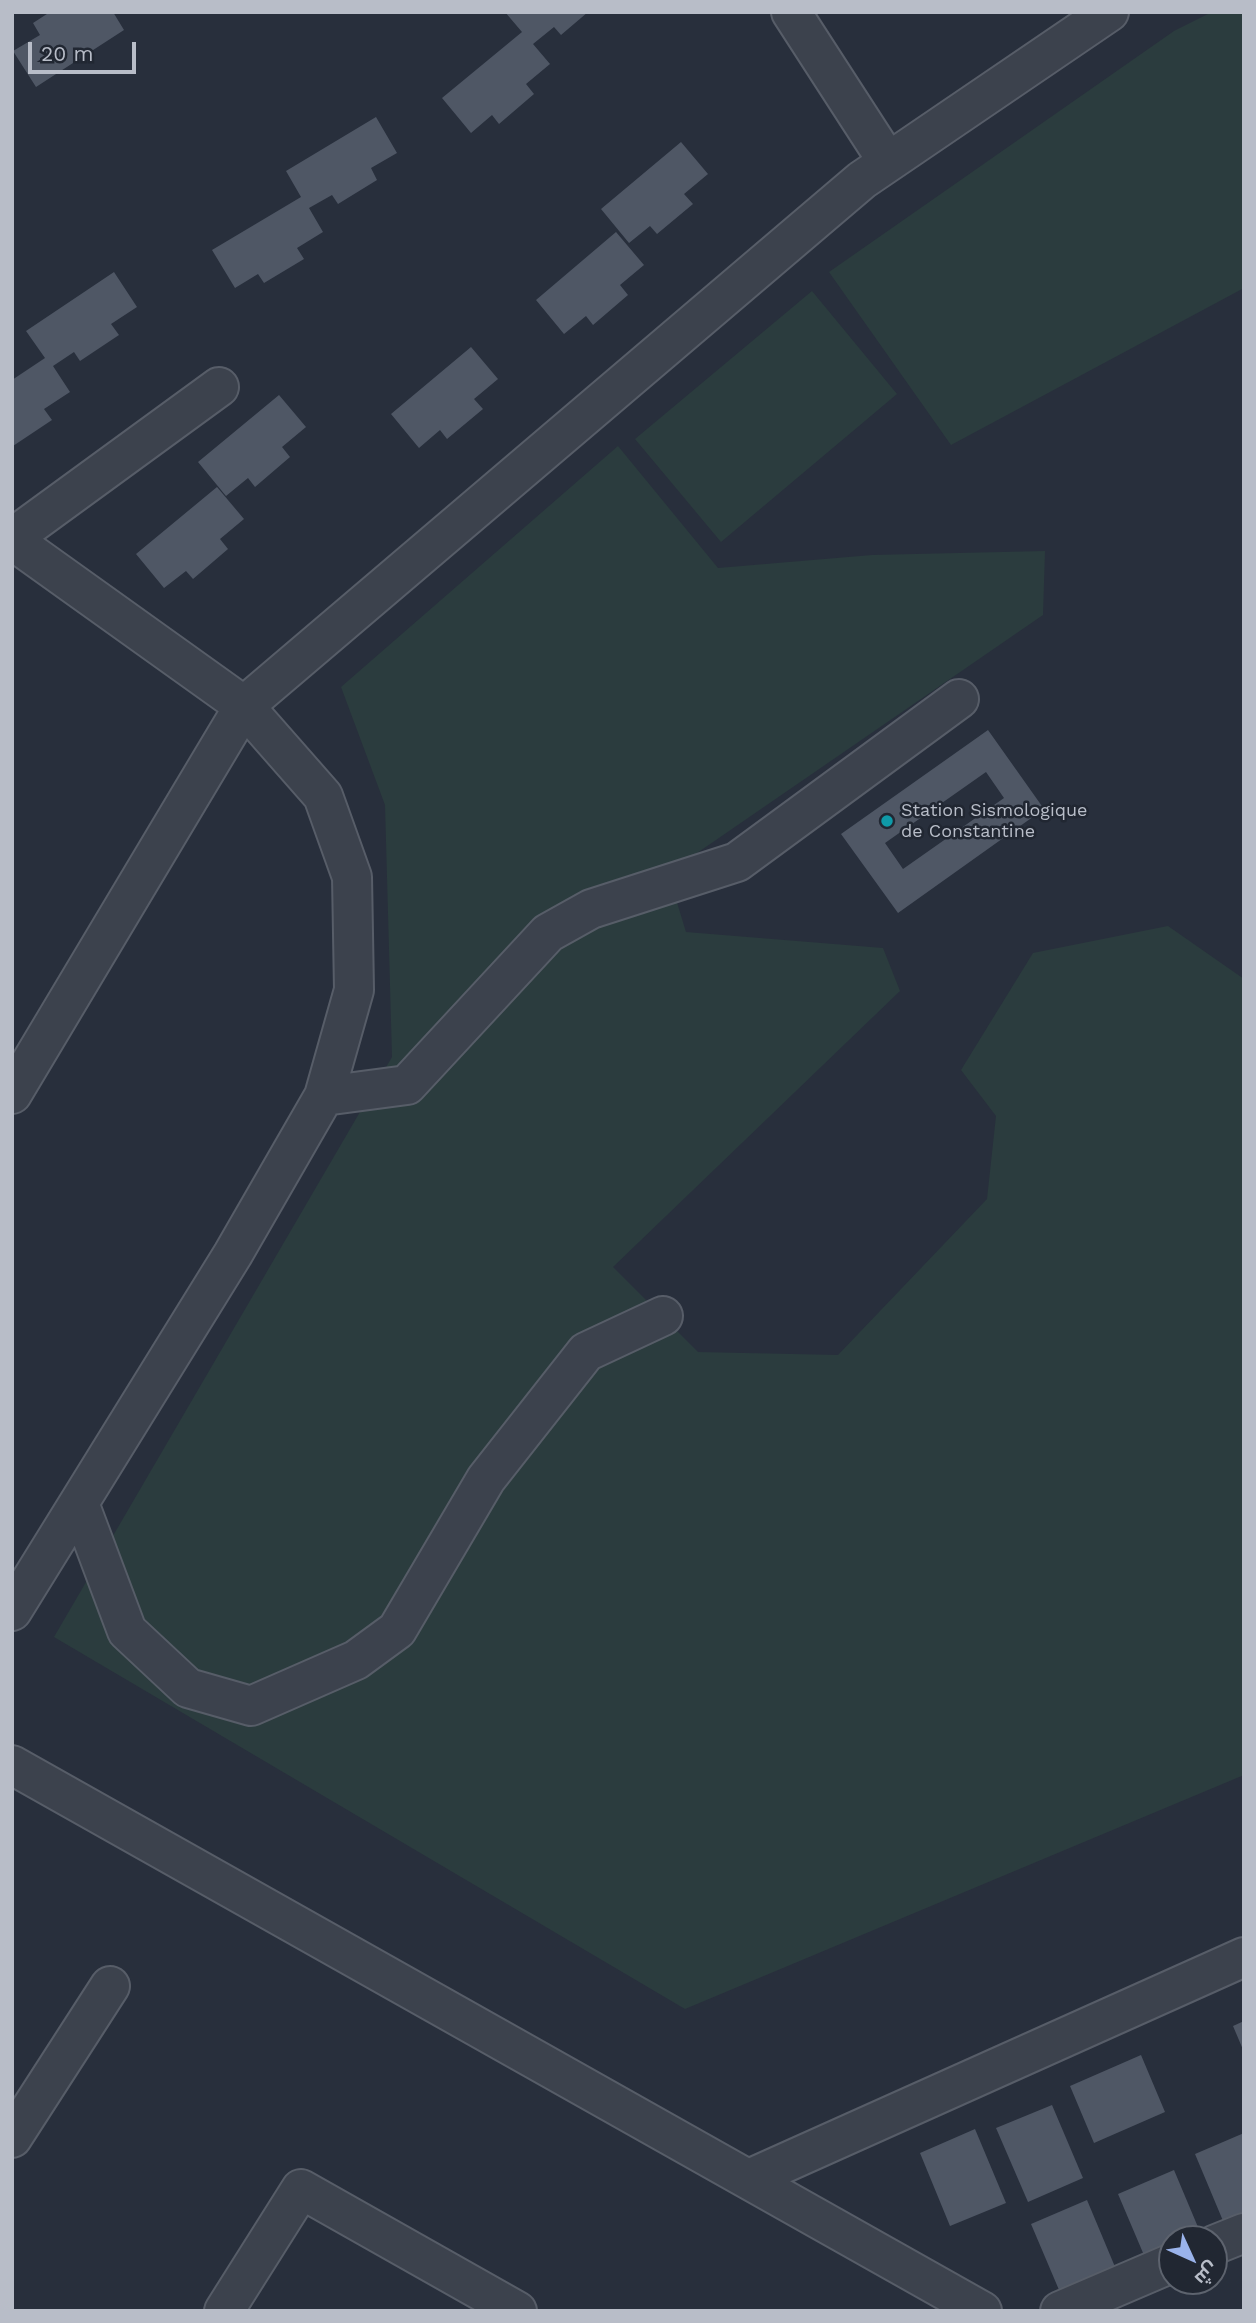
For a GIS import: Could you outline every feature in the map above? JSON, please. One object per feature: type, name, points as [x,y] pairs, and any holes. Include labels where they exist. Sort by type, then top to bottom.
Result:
[{"type":"street","points":[[791,12],[888,162]]},
{"type":"street","points":[[12,1094],[244,706],[851,189],[1108,12]]},
{"type":"street","points":[[12,1611],[233,1254],[324,1096],[354,990],[352,877],[323,796],[244,706],[12,539],[219,387]]},
{"type":"street","points":[[324,1096],[407,1085],[548,933],[591,909],[737,862],[959,699]]},
{"type":"street","points":[[79,1503],[127,1631],[188,1688],[251,1706],[356,1660],[397,1630],[486,1479],[586,1352],[663,1316]]},
{"type":"street","points":[[12,1765],[982,2311]]},
{"type":"street","points":[[749,2179],[1244,1957]]},
{"type":"street","points":[[12,2138],[110,1986]]},
{"type":"street","points":[[225,2311],[301,2189],[517,2311]]},
{"type":"street","points":[[1060,2311],[1158,2269]]},
{"type":"shaded area","points":[[1212,12],[1244,12],[1244,288],[951,445],[829,272],[1174,31]]},
{"type":"shaded area","points":[[812,291],[897,394],[721,542],[635,439]]},
{"type":"shaded area","points":[[618,446],[718,568],[872,555],[1045,551],[1043,615],[668,873],[686,932],[883,948],[900,991],[613,1267],[698,1352],[838,1355],[987,1199],[996,1116],[961,1070],[1033,953],[1168,926],[1244,979],[1244,1775],[685,2009],[54,1637],[392,1057],[385,805],[341,687]]},
{"type":"building","points":[[50,12],[113,12],[124,30],[36,87],[13,51],[40,35],[33,23]]},
{"type":"building","points":[[505,12],[588,12],[561,35],[554,27],[533,44],[550,64],[526,84],[534,94],[499,124],[492,115],[471,133],[442,98],[522,32]]},
{"type":"building","points":[[376,117],[397,153],[371,168],[377,180],[338,204],[332,195],[309,208],[323,232],[297,248],[304,259],[264,283],[258,274],[235,288],[212,250],[301,197],[286,171]]},
{"type":"building","points":[[681,142],[708,174],[684,194],[693,204],[657,234],[650,226],[629,243],[601,209]]},
{"type":"building","points":[[616,232],[644,265],[620,285],[628,295],[593,325],[586,316],[564,334],[536,300]]},
{"type":"building","points":[[114,272],[137,307],[111,324],[119,335],[80,361],[74,352],[53,366],[70,392],[44,409],[52,420],[13,446],[12,380],[45,358],[26,331]]},
{"type":"building","points":[[471,347],[498,379],[474,399],[483,409],[447,439],[440,430],[419,448],[391,414]]},
{"type":"building","points":[[279,395],[306,427],[282,447],[290,457],[255,487],[248,478],[226,496],[198,462]]},
{"type":"building","points":[[217,487],[244,519],[220,539],[228,549],[193,579],[186,571],[164,588],[136,554]]},
{"type":"building","name":"Station Sismologique de Constantine","points":[[988,730],[1044,809],[898,913],[841,834]],"holes":[[[986,772],[1004,798],[903,869],[885,843]]]},
{"type":"building","points":[[1244,2021],[1244,2052],[1233,2026]]},
{"type":"building","points":[[1141,2055],[1165,2112],[1094,2143],[1070,2086]]},
{"type":"building","points":[[1052,2105],[1083,2178],[1028,2202],[996,2128]]},
{"type":"building","points":[[975,2129],[1006,2203],[950,2226],[920,2153]]},
{"type":"building","points":[[1244,2133],[1244,2220],[1228,2227],[1225,2225],[1195,2154]]},
{"type":"building","points":[[1174,2170],[1197,2225],[1158,2225],[1158,2263],[1149,2267],[1118,2194]]},
{"type":"building","points":[[1087,2200],[1118,2274],[1062,2297],[1031,2224]]},
{"type":"place","name":"Station Sismologique de Constantine","points":[[887,821]]}]
